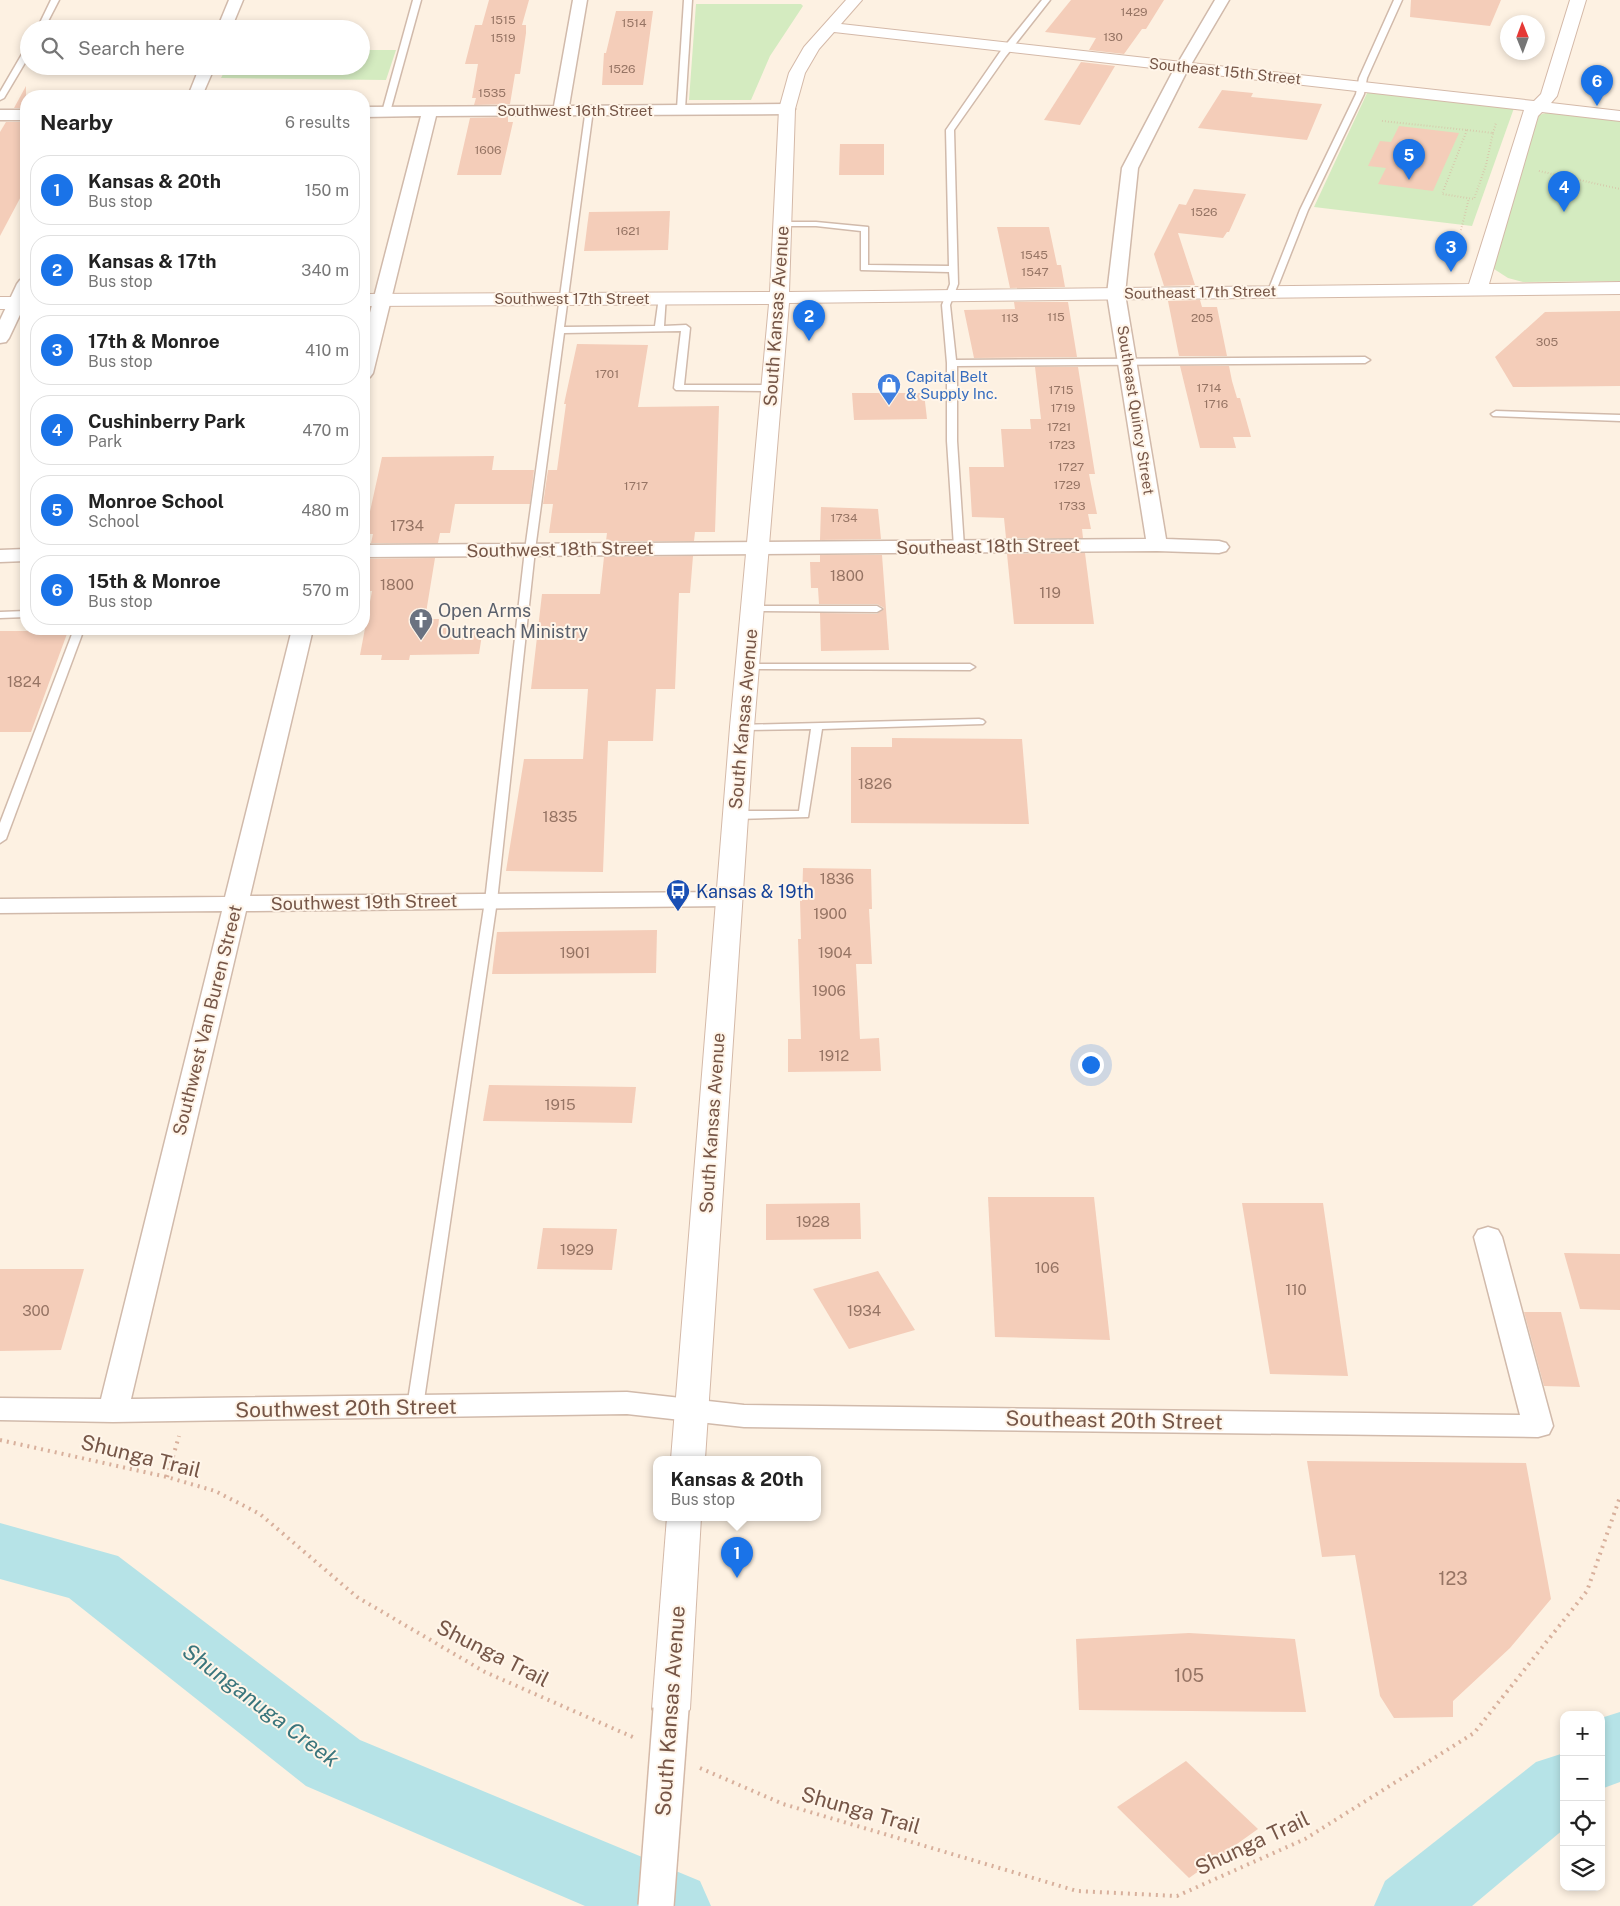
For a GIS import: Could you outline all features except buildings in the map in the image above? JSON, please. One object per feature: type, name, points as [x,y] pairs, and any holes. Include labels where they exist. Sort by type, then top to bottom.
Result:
[{"type":"main road","name":"South Kansas Avenue","points":[[688,1456],[728,899],[780,296],[787,108],[797,73],[812,47],[854,0]]},
{"type":"main road","points":[[1478,289],[1481,273],[1530,114],[1549,96],[1578,0]]},
{"type":"main road","name":"Southeast 15th Street","points":[[829,27],[1620,116]]},
{"type":"main road","name":"Southeast 17th Street","points":[[780,296],[842,298],[1620,288]]},
{"type":"main road","name":"Southwest 17th Street","points":[[372,300],[780,296]]},
{"type":"main road","name":"South Kansas Avenue","points":[[656,1906],[684,1521]]},
{"type":"street","points":[[228,20],[236,0]]},
{"type":"street","points":[[561,110],[580,0]]},
{"type":"street","name":"Southeast Quincy Street","points":[[1157,545],[1129,361],[1116,294],[1130,168],[1184,66],[1222,0]]},
{"type":"street","points":[[198,90],[204,75]]},
{"type":"street","name":"Southwest 16th Street","points":[[370,112],[787,108]]},
{"type":"street","points":[[370,318],[372,300],[430,111]]},
{"type":"street","points":[[0,115],[20,114]]},
{"type":"street","points":[[0,338],[14,303]]},
{"type":"street","name":"Southeast 18th Street","points":[[757,548],[1157,545],[1219,547]]},
{"type":"street","name":"Southwest 18th Street","points":[[370,552],[757,548]]},
{"type":"street","points":[[0,556],[20,555]]},
{"type":"street","name":"Southwest Van Buren Street","points":[[113,1411],[301,635]]},
{"type":"street","name":"Southwest 19th Street","points":[[0,906],[728,899]]},
{"type":"street","name":"Southeast 20th Street","points":[[691,1410],[744,1416],[1538,1426],[1488,1238]]},
{"type":"street","name":"Southwest 20th Street","points":[[0,1409],[113,1411],[627,1403],[691,1410]]},
{"type":"lane","points":[[45,20],[55,0]]},
{"type":"lane","points":[[386,112],[417,0]]},
{"type":"lane","points":[[681,109],[688,0]]},
{"type":"lane","points":[[959,547],[952,441],[952,363],[946,305],[954,284],[950,130],[1003,54],[1046,0]]},
{"type":"lane","points":[[1272,291],[1304,210],[1360,94],[1363,78],[1398,0]]},
{"type":"lane","points":[[0,98],[20,66]]},
{"type":"lane","points":[[415,1407],[491,901],[530,550],[589,110]]},
{"type":"lane","points":[[783,224],[816,224],[865,229],[864,268],[953,268]]},
{"type":"lane","points":[[658,328],[663,297]]},
{"type":"lane","points":[[560,330],[686,328],[679,388],[771,388]]},
{"type":"lane","points":[[952,363],[1365,360]]},
{"type":"lane","points":[[1496,414],[1620,418]]},
{"type":"lane","points":[[752,609],[877,609]]},
{"type":"lane","points":[[0,615],[20,614]]},
{"type":"lane","points":[[0,839],[76,635]]},
{"type":"lane","points":[[747,667],[970,667]]},
{"type":"lane","points":[[742,727],[979,722]]},
{"type":"lane","points":[[735,815],[804,815],[817,726]]},
{"type":"path","points":[[1382,121],[1467,130],[1493,133],[1486,165],[1474,199],[1442,194],[1467,130]]},
{"type":"path","points":[[1513,167],[1532,169],[1620,189]]},
{"type":"path","points":[[1461,230],[1469,198]]},
{"type":"path","points":[[167,1477],[179,1434]]},
{"type":"path","name":"Shunga Trail","points":[[0,1440],[167,1477],[215,1491],[260,1514],[357,1596],[485,1672],[638,1740]]},
{"type":"path","name":"Shunga Trail","points":[[693,1764],[783,1804],[1077,1891],[1177,1896],[1305,1839],[1474,1733],[1587,1591],[1620,1497]]},
{"type":"green space","points":[[696,4],[801,4],[803,6],[770,56],[751,100],[689,100]]},
{"type":"green space","points":[[370,50],[396,50],[386,80],[221,78],[222,75],[370,75]]},
{"type":"green space","points":[[1368,91],[1514,108],[1472,226],[1314,207]]},
{"type":"green space","points":[[1549,112],[1620,120],[1620,281],[1523,282],[1508,278],[1494,269],[1496,252],[1539,115]]},
{"type":"waterway","name":"Shunganuga Creek","points":[[0,1551],[92,1576],[333,1763],[671,1906]]},
{"type":"waterway","name":"Shunganuga Creek","points":[[1602,1756],[1620,1743]]},
{"type":"waterway","name":"Shunganuga Creek","points":[[1414,1906],[1560,1788]]},
{"type":"place","name":"15th & Monroe","points":[[1597,106]]},
{"type":"place","name":"Monroe School","points":[[1409,180]]},
{"type":"place","name":"Cushinberry Park","points":[[1564,212]]},
{"type":"place","name":"17th & Monroe","points":[[1451,272]]},
{"type":"place","name":"Kansas & 17th","points":[[809,341]]},
{"type":"place","name":"Capital Belt & Supply Inc.","points":[[889,406]]},
{"type":"place","name":"Open Arms Outreach Ministry","points":[[421,641]]},
{"type":"place","name":"Kansas & 19th","points":[[678,912]]},
{"type":"place","name":"Kansas & 20th","points":[[737,1578]]}]
